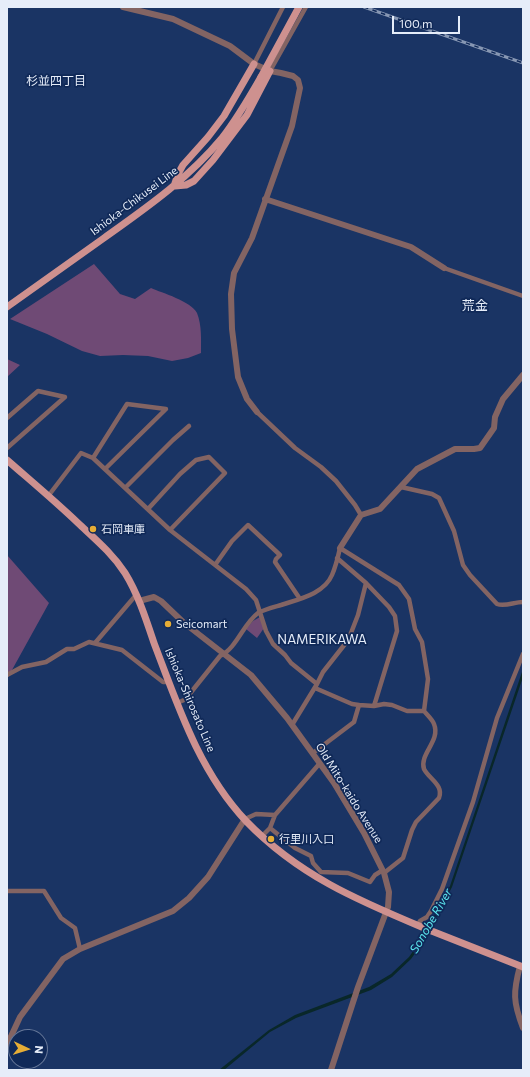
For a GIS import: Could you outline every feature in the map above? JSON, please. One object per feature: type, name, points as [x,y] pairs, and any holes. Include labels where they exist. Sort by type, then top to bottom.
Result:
[{"type":"main road","name":"Ishioka-Chikusei Line","points":[[7,307],[136,216],[174,186],[202,159],[231,126],[246,105],[299,7]]},
{"type":"main road","points":[[254,64],[224,116],[208,138],[183,165],[174,186],[186,185],[194,181],[213,160],[247,115],[270,71]]},
{"type":"main road","name":"Ishioka-Shirosato Line","points":[[7,460],[49,495],[109,552],[125,573],[137,598],[190,735],[203,760],[224,792],[245,819],[262,836],[293,862],[346,894],[437,933],[522,966]]},
{"type":"street","points":[[123,7],[173,19],[230,46],[254,64],[270,71],[281,72],[298,80],[300,88],[292,126],[252,238],[234,273],[231,294],[232,329],[238,378],[247,399],[257,412],[295,448],[321,467],[336,481],[361,515]]},
{"type":"street","points":[[254,64],[284,7]]},
{"type":"street","points":[[270,71],[306,7]]},
{"type":"street","points":[[266,199],[410,247],[444,268],[523,296]]},
{"type":"street","points":[[177,703],[184,700],[188,696],[220,656],[225,654],[253,618],[260,612],[311,595],[324,586],[332,576],[340,548],[361,515],[380,509],[417,469],[456,449],[474,450],[480,448],[494,428],[495,417],[503,399],[523,375]]},
{"type":"street","points":[[7,418],[38,391],[65,397],[7,448]]},
{"type":"street","points":[[93,458],[127,404],[166,409],[105,469]]},
{"type":"street","points":[[126,488],[173,440],[189,426]]},
{"type":"street","points":[[49,495],[81,453],[93,458],[170,530],[252,595],[256,600],[266,631],[273,644],[316,686],[352,704],[374,706],[384,704],[392,705],[407,711],[424,711]]},
{"type":"street","points":[[148,509],[180,474],[196,460],[209,457],[225,473],[170,530]]},
{"type":"street","points":[[400,488],[432,494],[439,498],[454,531],[463,565],[470,575],[497,604],[502,606],[523,602]]},
{"type":"street","points":[[215,565],[232,542],[248,525],[280,555],[275,562],[300,599]]},
{"type":"street","points":[[270,828],[295,848],[311,856],[313,863],[321,872],[348,873],[370,882],[375,875],[384,872],[403,858],[416,822],[439,798],[439,787],[427,774],[423,766],[424,759],[434,740],[434,725],[424,711],[428,679],[422,642],[415,628],[409,599],[399,585],[340,548]]},
{"type":"street","points":[[337,558],[366,583],[389,607],[395,616],[397,631],[374,706]]},
{"type":"street","points":[[292,725],[323,672],[345,644],[351,633],[358,615],[366,583]]},
{"type":"street","name":"Old Mito-kaido Avenue","points":[[137,598],[154,597],[161,601],[183,622],[251,675],[292,725],[320,763],[364,833],[384,872],[389,892],[386,912],[353,1000],[331,1070]]},
{"type":"street","points":[[95,643],[137,598]]},
{"type":"street","points":[[7,675],[22,667],[46,662],[67,649],[74,649],[89,642],[122,650],[163,682],[169,682]]},
{"type":"street","points":[[420,926],[420,921],[427,917],[442,888],[473,802],[497,718],[523,654]]},
{"type":"street","points":[[313,753],[354,722],[359,705]]},
{"type":"street","points":[[262,836],[270,828],[275,815],[320,763]]},
{"type":"street","points":[[7,1044],[20,1016],[63,959],[80,948],[173,910],[189,898],[208,877],[245,819],[256,814],[275,815]]},
{"type":"street","points":[[7,891],[44,891],[61,918],[75,928],[80,948]]},
{"type":"street","points":[[522,966],[515,986],[514,998],[516,1010],[523,1028]]},
{"type":"shaded area","points":[[94,264],[120,294],[135,299],[151,288],[183,301],[194,309],[200,323],[201,353],[188,358],[172,361],[148,356],[100,356],[82,351],[47,334],[10,319]]},
{"type":"shaded area","points":[[7,359],[20,365],[7,377]]},
{"type":"shaded area","points":[[7,555],[49,603],[7,679]]},
{"type":"shaded area","points":[[260,617],[264,628],[257,638],[246,629],[253,621]]},
{"type":"shaded area","points":[[523,669],[523,677],[452,887],[424,941],[411,959],[392,977],[371,990],[296,1018],[270,1032],[224,1070],[219,1070],[269,1030],[295,1015],[369,987],[391,974],[409,957],[421,940],[450,886]]},
{"type":"railway","points":[[364,7],[523,63]]},
{"type":"place","name":"石岡車庫","points":[[93,529]]},
{"type":"place","name":"Seicomart","points":[[168,624]]},
{"type":"place","name":"行里川入口","points":[[271,839]]},
{"type":"district","name":"杉並四丁目","points":[[56,81]]},
{"type":"district","name":"荒金","points":[[475,306]]},
{"type":"district","name":"NAMERIKAWA","points":[[322,640]]},
{"type":"water label","name":"Sonobe River","points":[[431,921]]}]
